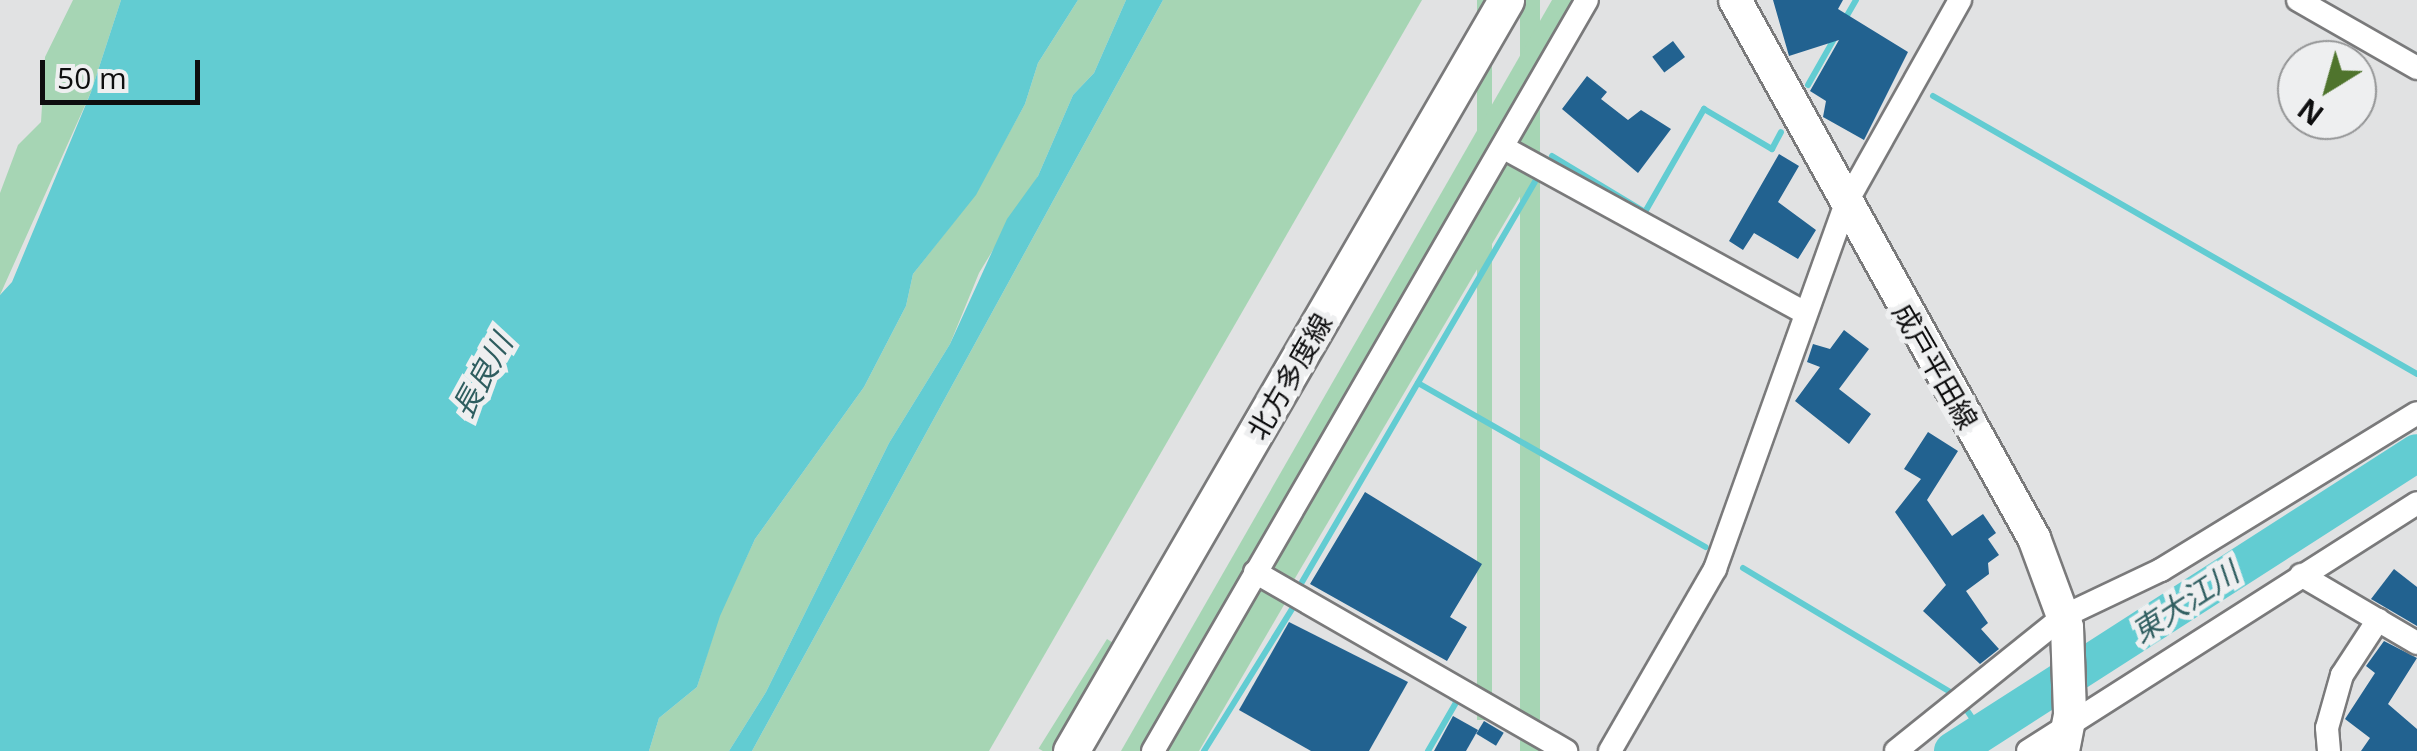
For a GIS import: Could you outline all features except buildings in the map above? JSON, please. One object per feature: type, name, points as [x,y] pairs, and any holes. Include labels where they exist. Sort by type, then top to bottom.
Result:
[{"type":"main road","name":"北方多度線","points":[[1071,751],[1506,0]]},
{"type":"main road","name":"成戸平田線","points":[[1735,0],[1845,205],[2034,538],[2065,621],[2067,732]]},
{"type":"street","points":[[1153,751],[1588,0]]},
{"type":"street","points":[[1610,751],[1715,569],[1803,312],[1845,205],[1960,0]]},
{"type":"street","points":[[2298,0],[2417,68]]},
{"type":"street","points":[[1504,148],[1803,312]]},
{"type":"street","points":[[1896,751],[2065,621],[2160,570],[2417,413]]},
{"type":"street","points":[[2028,751],[2067,732],[2301,575],[2417,503]]},
{"type":"street","points":[[1255,572],[1566,751]]},
{"type":"street","points":[[2301,575],[2417,643]]},
{"type":"street","points":[[2329,751],[2327,728],[2342,675],[2378,620]]},
{"type":"green space","points":[[73,0],[121,0],[91,92],[0,295],[0,193],[18,145],[41,122],[45,57]]},
{"type":"green space","points":[[1078,0],[1126,0],[1094,73],[1073,95],[1038,176],[979,273],[950,344],[889,443],[766,692],[729,751],[649,751],[659,718],[697,687],[719,616],[755,539],[864,387],[906,306],[913,274],[975,195],[1025,104],[1038,63]]},
{"type":"green space","points":[[1163,0],[1422,0],[989,751],[752,751]]},
{"type":"green space","points":[[1477,0],[1492,0],[1492,720],[1477,720]]},
{"type":"green space","points":[[1520,0],[1540,0],[1540,751],[1520,751]]},
{"type":"green space","points":[[1552,0],[1581,0],[1143,751],[1121,751]]},
{"type":"green space","points":[[1517,161],[1535,171],[1291,585],[1270,568],[1502,167]]},
{"type":"green space","points":[[1268,587],[1288,598],[1199,751],[1161,751],[1258,589]]},
{"type":"green space","points":[[1107,639],[1118,646],[1052,751],[1039,748]]},
{"type":"water","name":"長良川","points":[[121,0],[1078,0],[1038,63],[1025,104],[976,195],[913,274],[906,306],[864,387],[755,539],[720,616],[697,687],[659,718],[649,751],[0,751],[0,295],[12,282],[91,92]]},
{"type":"water","points":[[1126,0],[1163,0],[752,751],[729,751],[766,692],[889,443],[950,344],[1007,219],[1038,176],[1073,95],[1094,73]]},
{"type":"waterway","points":[[1845,19],[1856,0]]},
{"type":"waterway","points":[[1808,85],[1834,39]]},
{"type":"waterway","points":[[1933,96],[2417,374]]},
{"type":"waterway","points":[[1552,156],[1645,212],[1704,109],[1772,149],[1781,132]]},
{"type":"waterway","points":[[1302,582],[1537,179]]},
{"type":"waterway","points":[[1418,383],[1705,547]]},
{"type":"waterway","name":"東大江川","points":[[1953,751],[2417,453]]},
{"type":"waterway","points":[[1743,568],[1950,692]]},
{"type":"waterway","points":[[1204,751],[1294,606]]},
{"type":"waterway","points":[[1428,751],[1457,701],[1452,698]]},
{"type":"waterway","points":[[1964,706],[1980,730]]}]
